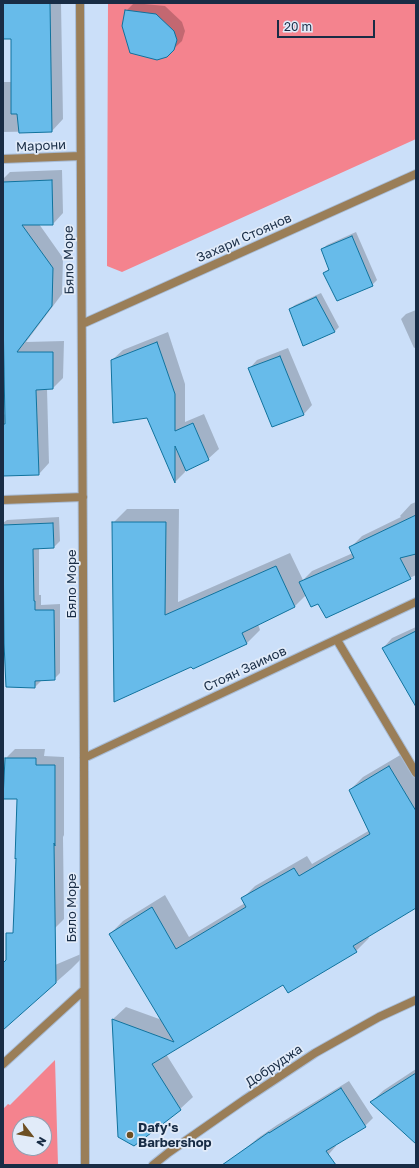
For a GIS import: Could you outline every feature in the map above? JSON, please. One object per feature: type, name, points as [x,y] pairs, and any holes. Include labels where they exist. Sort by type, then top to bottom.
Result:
[{"type":"street","name":"Бяло Море","points":[[80,3],[85,1165]]},
{"type":"street","name":"Марони","points":[[3,159],[80,156]]},
{"type":"street","name":"Захари Стоянов","points":[[82,324],[416,174]]},
{"type":"street","points":[[3,500],[83,497]]},
{"type":"street","name":"Стоян Заимов","points":[[84,758],[416,602]]},
{"type":"street","points":[[337,640],[416,773]]},
{"type":"street","points":[[3,1064],[84,990]]},
{"type":"street","name":"Добруджа","points":[[153,1165],[168,1153],[315,1052],[379,1016],[416,1000]]},
{"type":"shaded area","points":[[108,3],[416,3],[416,139],[122,272],[107,266]]},
{"type":"shaded area","points":[[55,1060],[58,1165],[3,1165],[3,1109],[8,1104],[10,1105]]},
{"type":"building","points":[[3,3],[50,3],[52,132],[19,133],[17,114],[11,114],[11,39],[3,39]]},
{"type":"building","points":[[125,10],[156,14],[174,31],[177,40],[174,50],[167,57],[157,60],[130,53],[122,26]]},
{"type":"building","points":[[52,180],[53,225],[22,225],[53,268],[52,306],[17,352],[53,352],[53,389],[36,390],[39,475],[3,476],[3,424],[5,424],[3,182]]},
{"type":"building","points":[[352,236],[373,286],[337,301],[323,273],[329,270],[321,249]]},
{"type":"building","points":[[316,297],[335,332],[303,346],[289,309]]},
{"type":"building","points":[[157,342],[175,394],[175,431],[193,423],[209,460],[186,471],[175,446],[175,483],[147,418],[113,423],[111,360]]},
{"type":"building","points":[[280,356],[304,415],[272,427],[248,368]]},
{"type":"building","points":[[416,515],[416,554],[400,558],[411,579],[326,618],[318,604],[311,607],[299,582],[354,558],[349,547]]},
{"type":"building","points":[[112,522],[166,522],[165,615],[276,566],[295,607],[242,633],[247,644],[193,669],[191,667],[114,702]]},
{"type":"building","points":[[53,523],[54,548],[33,549],[35,610],[54,610],[55,680],[35,681],[35,688],[6,687],[3,525]]},
{"type":"building","points":[[416,631],[416,707],[382,648]]},
{"type":"building","points":[[5,758],[36,758],[36,765],[55,765],[55,846],[54,843],[56,983],[3,1030],[3,963],[6,960],[6,933],[13,933],[17,799],[3,799]]},
{"type":"building","points":[[389,766],[416,811],[416,908],[353,946],[357,952],[288,993],[283,985],[152,1064],[181,1110],[134,1146],[118,1137],[112,1019],[174,1042],[109,934],[152,907],[176,949],[246,907],[241,898],[294,868],[299,876],[370,834],[349,790]]},
{"type":"building","points":[[416,1073],[416,1144],[370,1102]]},
{"type":"building","points":[[341,1088],[366,1127],[326,1151],[336,1165],[222,1165],[269,1132]]},
{"type":"place","name":"Dafy's Barbershop","points":[[130,1135]]}]
